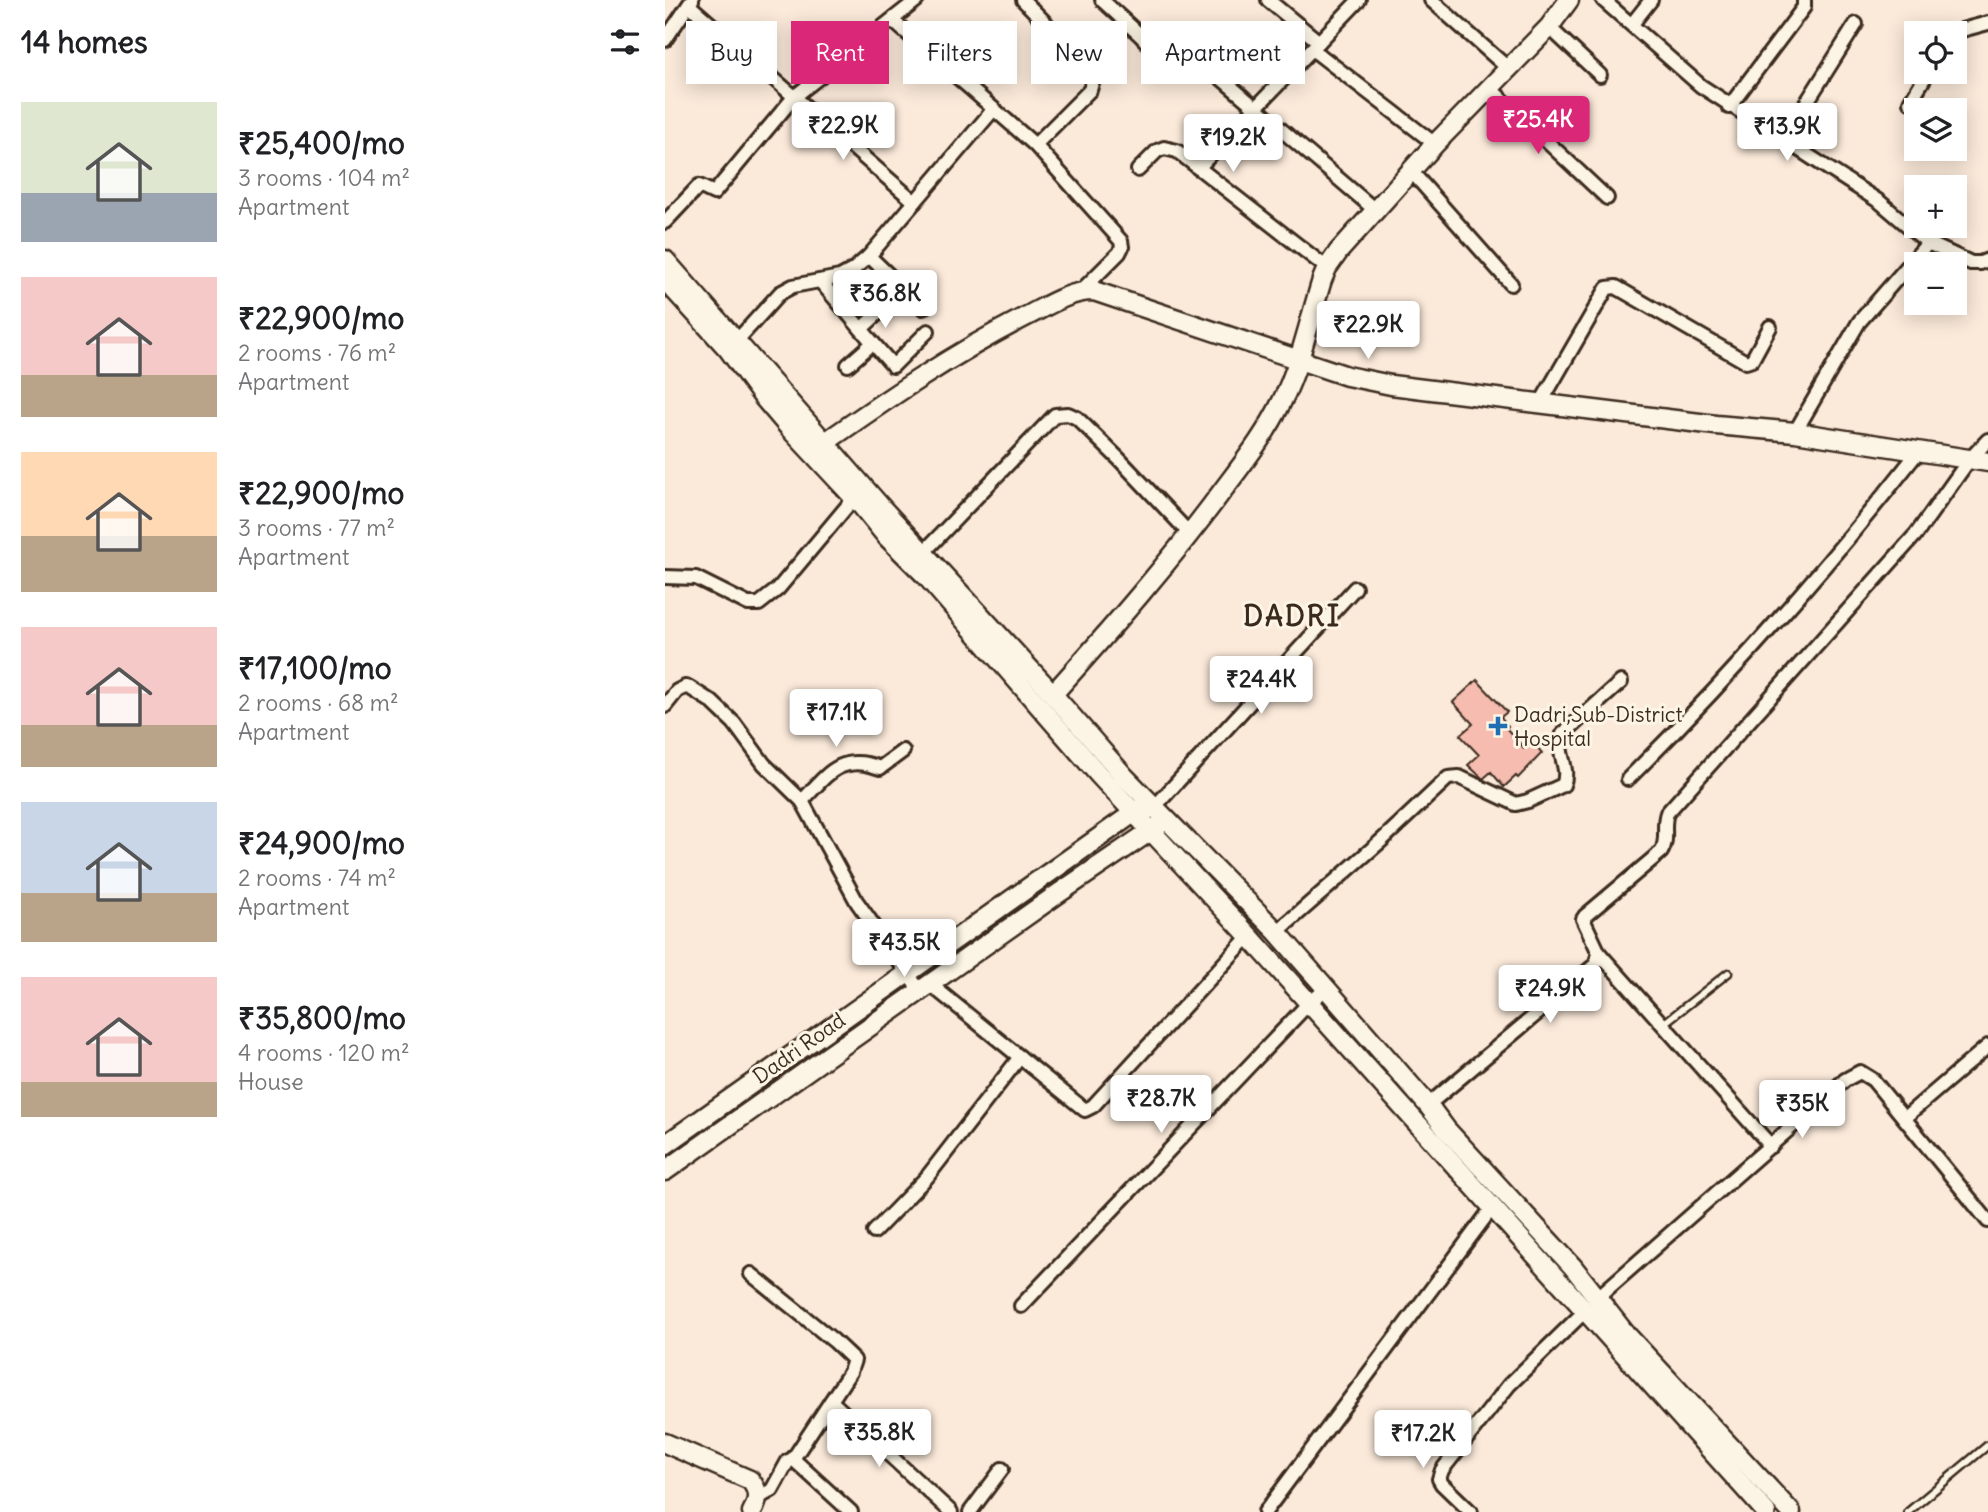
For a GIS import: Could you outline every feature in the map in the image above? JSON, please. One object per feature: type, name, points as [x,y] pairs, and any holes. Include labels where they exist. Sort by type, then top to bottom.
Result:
[{"type":"street","points":[[665,222],[699,186],[714,193],[793,97],[917,0]]},
{"type":"street","points":[[1023,0],[1085,62],[1094,76],[1090,90],[1035,145]]},
{"type":"street","points":[[1102,0],[1177,74],[1194,55],[1375,210]]},
{"type":"street","points":[[1268,0],[1315,46],[1435,144]]},
{"type":"street","points":[[1198,168],[1359,0]]},
{"type":"street","points":[[1431,0],[1510,70]]},
{"type":"street","points":[[1053,694],[1140,596],[1262,436],[1282,403],[1299,360],[1327,268],[1352,234],[1435,144],[1510,70],[1549,27],[1569,0]]},
{"type":"street","points":[[1603,0],[1701,86],[1729,107],[1880,202],[1927,243],[1971,263],[1980,264],[1988,260]]},
{"type":"street","points":[[1632,24],[1651,0]]},
{"type":"street","points":[[1729,107],[1797,16],[1804,6],[1804,0]]},
{"type":"street","points":[[665,40],[691,2],[793,97],[915,202]]},
{"type":"street","points":[[818,447],[909,383],[1002,328],[1081,291],[1122,247],[1117,234],[1035,145],[892,20]]},
{"type":"street","points":[[1783,140],[1856,23]]},
{"type":"street","points":[[1967,29],[1988,23]]},
{"type":"street","points":[[1549,27],[1600,75]]},
{"type":"street","points":[[1491,89],[1607,198]]},
{"type":"street","points":[[733,345],[780,293],[793,286],[846,274],[869,256],[993,110]]},
{"type":"street","points":[[1138,170],[1157,151],[1164,148],[1177,151],[1327,268]]},
{"type":"street","points":[[1411,171],[1511,284]]},
{"type":"street","points":[[1795,432],[1860,323],[1927,243]]},
{"type":"street","points":[[869,256],[923,307]]},
{"type":"street","points":[[665,260],[818,447],[854,498],[887,537],[927,577],[1099,775],[1150,816],[1277,932],[1446,1129],[1573,1267],[1591,1304],[1766,1512]]},
{"type":"street","points":[[665,280],[733,345]]},
{"type":"street","points":[[820,281],[893,366],[928,331]]},
{"type":"street","points":[[1540,404],[1607,288],[1611,286],[1746,362],[1752,360],[1770,327]]},
{"type":"street","points":[[1081,291],[1108,295],[1347,376],[1391,385],[1795,432],[1988,462]]},
{"type":"street","points":[[861,329],[887,306]]},
{"type":"street","points":[[848,365],[873,343]]},
{"type":"street","points":[[923,553],[1055,415],[1061,413],[1077,418],[1189,534]]},
{"type":"street","points":[[1770,1146],[1599,953],[1583,919],[1661,852],[1666,841],[1667,813],[1917,533],[1969,460],[1988,440]]},
{"type":"street","points":[[818,447],[923,553],[1053,694],[1249,936],[1492,1208],[1591,1304],[1625,1333],[1791,1512]]},
{"type":"street","points":[[1628,779],[1779,620],[1862,523],[1918,452]]},
{"type":"street","points":[[665,577],[696,578],[748,604],[759,604],[778,589],[854,498]]},
{"type":"street","points":[[1150,816],[1355,588]]},
{"type":"street","points":[[1277,932],[1448,778],[1459,777],[1516,804],[1563,785],[1566,772],[1559,742],[1563,734],[1621,682]]},
{"type":"street","points":[[665,706],[677,691],[685,687],[712,702],[734,723],[758,757],[779,781],[802,801],[857,902],[906,974],[1020,1057],[1081,1108],[1089,1110],[1249,936]]},
{"type":"street","points":[[802,801],[828,774],[841,765],[863,762],[880,768],[903,751]]},
{"type":"street","name":"Dadri Road","points":[[665,1144],[906,974],[1150,816]]},
{"type":"street","name":"Dadri Road","points":[[665,1171],[1103,862],[1150,816]]},
{"type":"street","points":[[1428,1105],[1595,965],[1599,953]]},
{"type":"street","points":[[1021,1306],[1308,1004],[1326,989]]},
{"type":"street","points":[[1904,1118],[1988,1046]]},
{"type":"street","points":[[874,1232],[927,1177],[1020,1057]]},
{"type":"street","points":[[1471,1512],[1439,1479],[1442,1470],[1509,1385],[1591,1304],[1845,1080],[1860,1072],[1873,1080],[1988,1221]]},
{"type":"street","points":[[695,1122],[708,1141]]},
{"type":"street","points":[[1265,1512],[1492,1208]]},
{"type":"street","points":[[751,1274],[854,1360],[831,1401],[793,1459],[788,1461],[772,1490],[755,1505]]},
{"type":"street","points":[[831,1401],[951,1512]]},
{"type":"street","points":[[665,1443],[750,1480],[757,1490],[755,1505]]},
{"type":"street","points":[[793,1459],[851,1512]]},
{"type":"street","points":[[970,1512],[1002,1469]]},
{"type":"lane","points":[[1662,1025],[1728,973]]},
{"type":"lane","points":[[1908,1512],[1988,1445]]},
{"type":"building","points":[[1477,680],[1507,712],[1501,717],[1508,726],[1506,728],[1524,748],[1532,741],[1542,753],[1518,778],[1516,776],[1504,787],[1491,772],[1483,779],[1468,765],[1479,755],[1460,735],[1473,724],[1453,702]]},
{"type":"place","name":"Dadri,Sub-District Hospital","points":[[1498,726]]},
{"type":"district","name":"DADRI","points":[[1292,616]]}]
